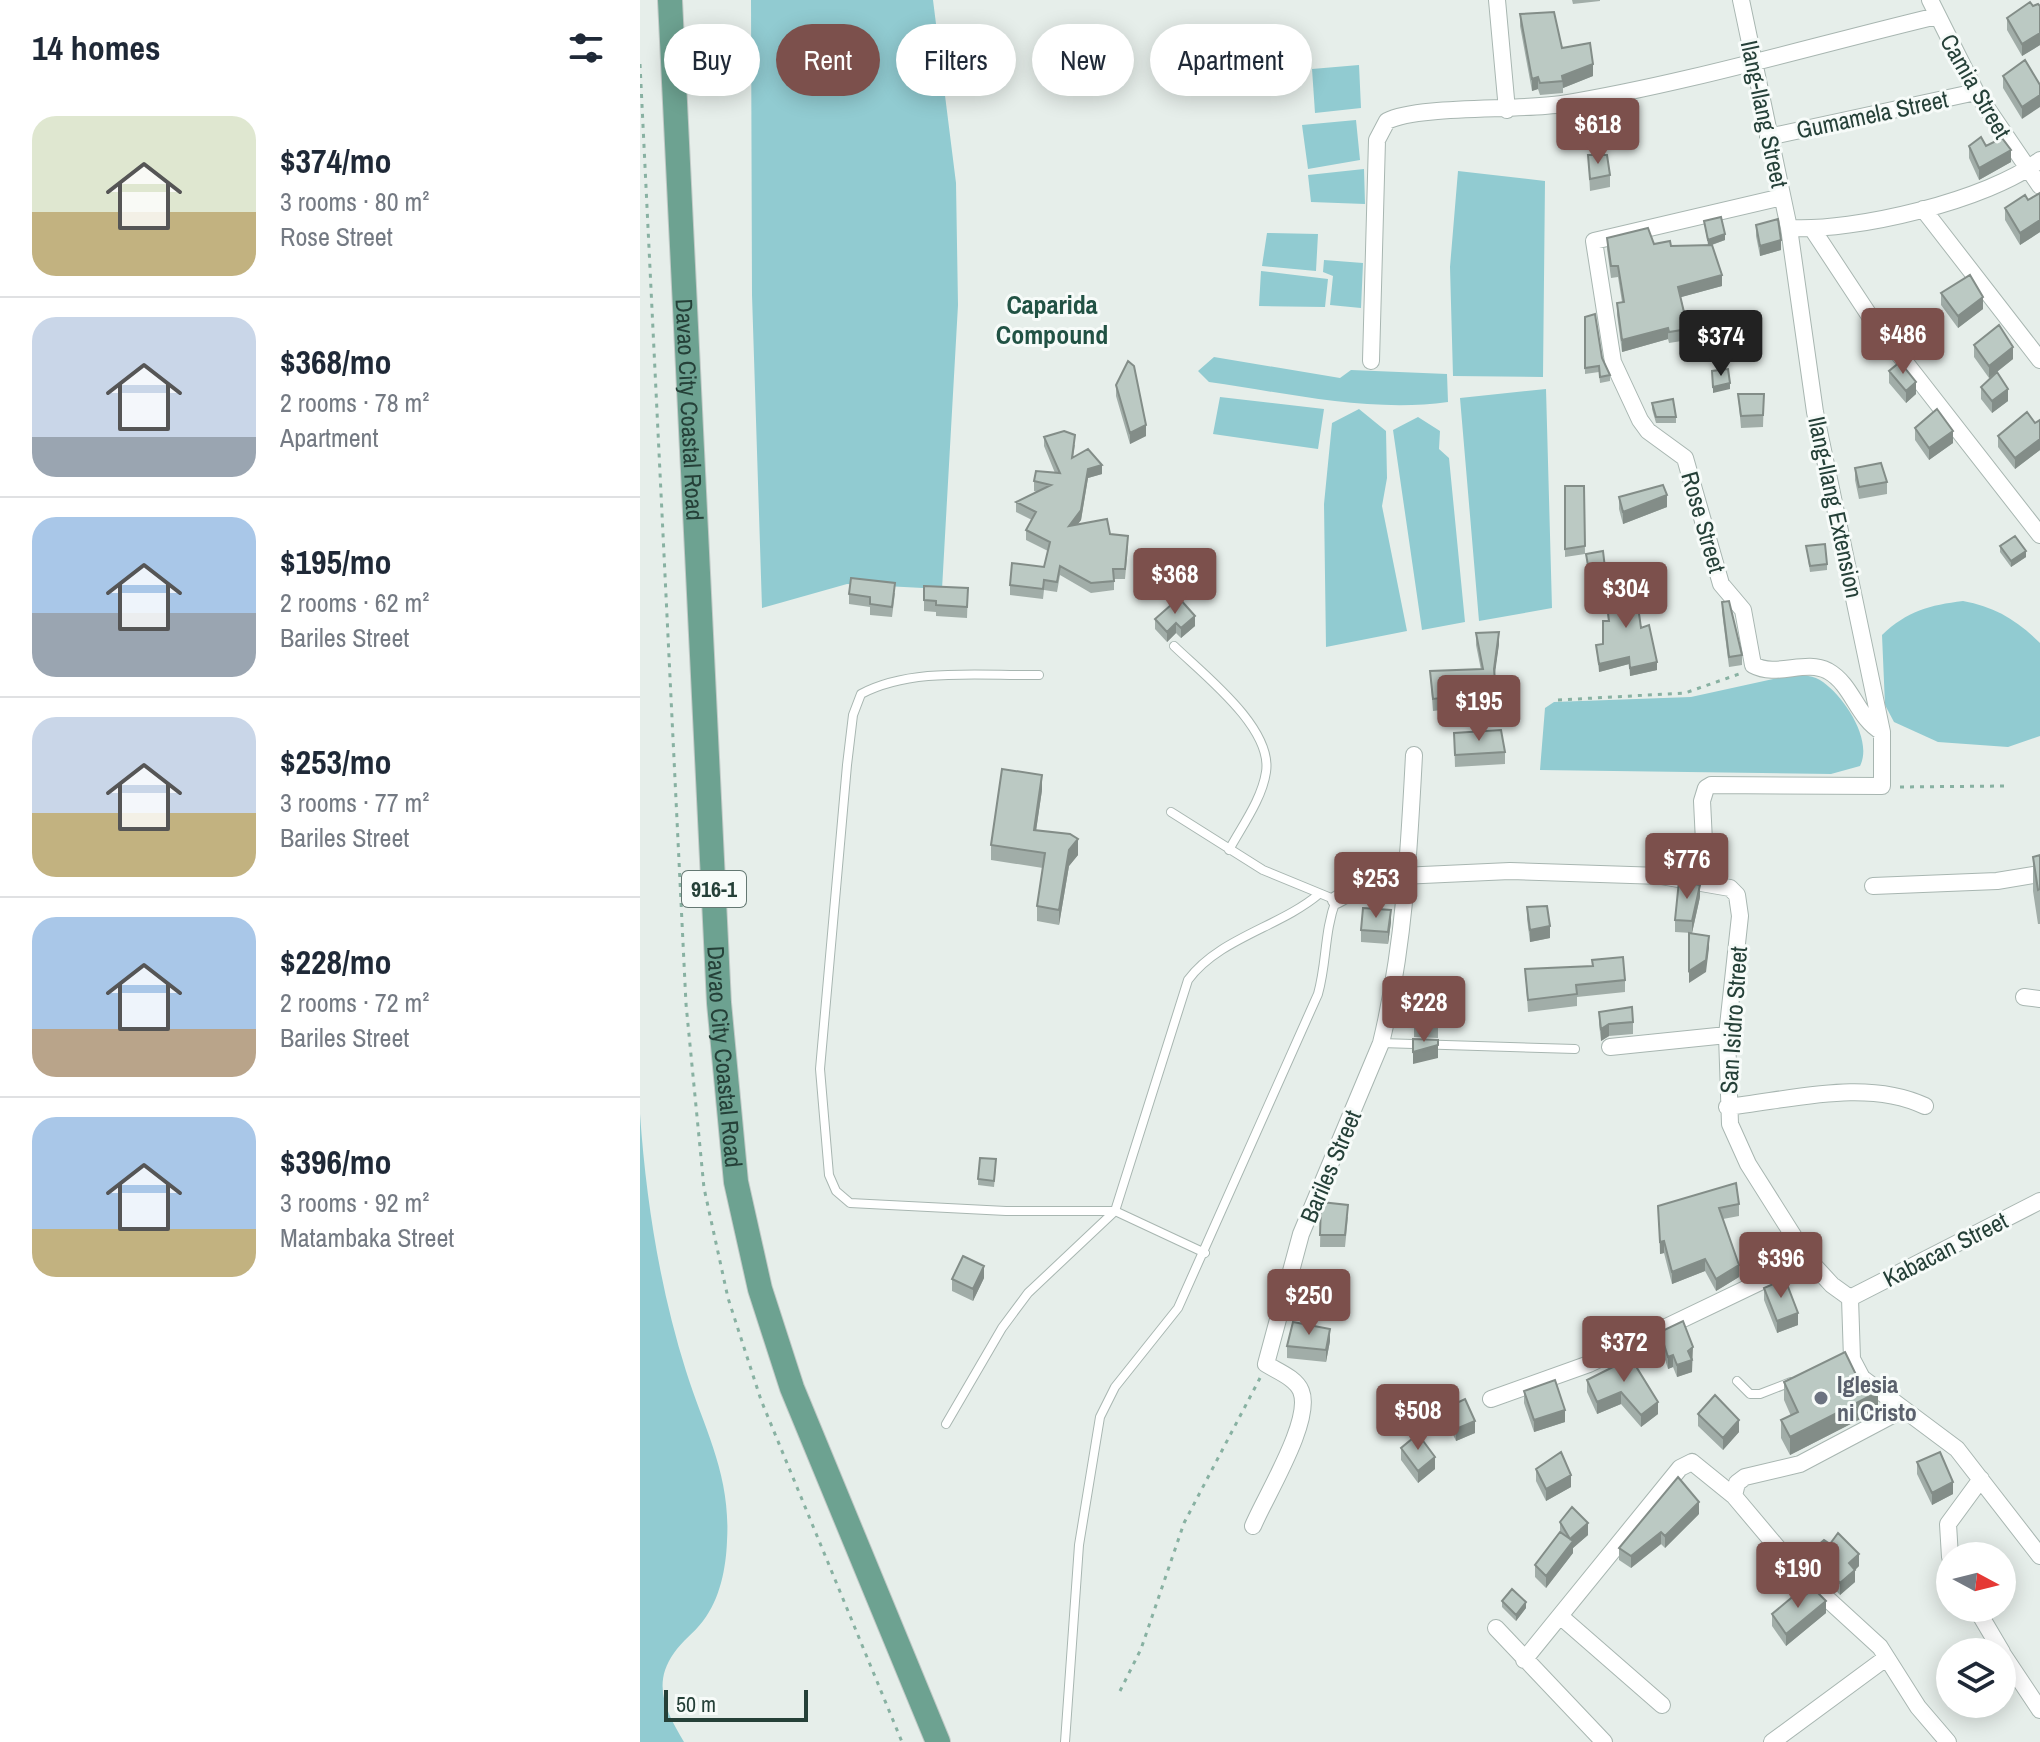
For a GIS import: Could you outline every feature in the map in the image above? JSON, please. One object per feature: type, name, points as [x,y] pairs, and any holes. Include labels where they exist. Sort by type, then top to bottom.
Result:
[{"type":"main road","name":"Davao City Coastal Road","points":[[670,0],[719,1003],[736,1182],[760,1289],[792,1388],[938,1742]]},
{"type":"street","points":[[1497,0],[1507,110]]},
{"type":"street","name":"Ilang-Ilang Street","points":[[1741,0],[1789,228]]},
{"type":"street","name":"Camia Street","points":[[1930,0],[1976,92],[2033,165],[2040,186]]},
{"type":"street","points":[[1371,361],[1380,129],[1397,116],[1507,110],[1593,99],[1937,16]]},
{"type":"street","name":"Gumamela Street","points":[[1768,137],[1976,92]]},
{"type":"street","points":[[1789,228],[1813,230],[1923,209],[1974,193],[2033,165]]},
{"type":"street","name":"Rose Street","points":[[1758,668],[1751,661],[1743,610],[1721,584],[1685,458],[1648,431],[1621,382],[1607,331],[1594,241],[1782,197]]},
{"type":"street","points":[[1923,209],[2040,360]]},
{"type":"street","name":"Ilang-Ilang Extension","points":[[1789,228],[1815,412],[1882,732],[1882,786]]},
{"type":"street","points":[[1813,230],[1873,321],[2040,535]]},
{"type":"street","points":[[1758,668],[1827,670],[1846,688],[1870,724],[1882,732]]},
{"type":"street","name":"Bariles Street","points":[[1266,1364],[1301,1234],[1381,1043],[1408,874],[1414,755]]},
{"type":"street","points":[[1336,900],[1364,882],[1408,874],[1619,873],[1706,882],[1702,801],[1706,788],[1718,784],[1882,786]]},
{"type":"street","points":[[1873,886],[1997,881],[2040,874]]},
{"type":"street","name":"San Isidro Street","points":[[1706,882],[1724,885],[1737,895],[1740,916],[1727,1035],[1727,1107],[1730,1124],[1748,1164],[1808,1259],[1822,1276],[1850,1298]]},
{"type":"street","points":[[1610,1047],[1727,1035]]},
{"type":"street","points":[[1727,1107],[1867,1092],[1889,1093],[1925,1106]]},
{"type":"street","name":"Kabacan Street","points":[[1850,1298],[2040,1201]]},
{"type":"street","points":[[1491,1399],[1589,1364],[1808,1259]]},
{"type":"street","points":[[1850,1298],[1845,1362],[1902,1410],[1948,1440],[2040,1556]]},
{"type":"street","points":[[1253,1526],[1302,1419],[1304,1406],[1297,1384],[1266,1364]]},
{"type":"street","points":[[1734,1496],[1737,1483],[1745,1477],[1800,1464],[1902,1410]]},
{"type":"street","points":[[1524,1660],[1680,1468],[1697,1463],[1734,1496],[1798,1572],[1880,1647],[1918,1707],[1948,1742]]},
{"type":"street","points":[[1949,1542],[1948,1524],[1981,1479]]},
{"type":"street","points":[[1560,1616],[1662,1705]]},
{"type":"street","points":[[1496,1628],[1604,1742]]},
{"type":"street","points":[[1772,1742],[1886,1658]]},
{"type":"street","points":[[2016,1673],[2040,1710]]},
{"type":"lane","points":[[1174,646],[1250,723],[1266,755],[1262,787],[1229,850]]},
{"type":"lane","points":[[1039,675],[935,677],[881,683],[861,694],[853,715],[847,765],[820,1069],[829,1175],[836,1191],[850,1203],[1115,1211],[1205,1253]]},
{"type":"lane","points":[[1065,1742],[1079,1545],[1100,1417],[1115,1387],[1178,1308],[1205,1253],[1318,994],[1324,974],[1327,924],[1336,900],[1229,850],[1171,812]]},
{"type":"lane","points":[[946,1424],[1002,1328],[1028,1293],[1115,1211],[1188,980],[1201,963],[1299,910],[1319,894]]},
{"type":"lane","points":[[1381,1043],[1575,1049]]},
{"type":"lane","points":[[1737,1381],[1750,1394],[1760,1394],[1797,1379]]},
{"type":"path","points":[[1558,700],[1685,693],[1758,668]]},
{"type":"path","points":[[1882,786],[2004,786]]},
{"type":"path","points":[[1120,1691],[1141,1649],[1184,1523],[1266,1364]]},
{"type":"water","points":[[751,0],[933,0],[936,24],[896,24],[896,96],[945,96],[956,183],[958,305],[942,589],[847,584],[762,608],[752,295],[751,96],[760,96],[760,24],[751,24]]},
{"type":"water","points":[[1359,65],[1361,108],[1315,113],[1312,69]]},
{"type":"water","points":[[1356,120],[1360,160],[1308,169],[1302,125]]},
{"type":"water","points":[[1364,169],[1365,204],[1311,202],[1308,175]]},
{"type":"water","points":[[1458,171],[1545,181],[1543,377],[1453,376],[1450,267]]},
{"type":"water","points":[[1267,233],[1318,234],[1316,271],[1262,266]]},
{"type":"water","points":[[1324,260],[1363,263],[1361,308],[1330,305],[1333,276],[1323,272]]},
{"type":"water","points":[[1261,271],[1328,279],[1325,307],[1259,306]]},
{"type":"water","points":[[1214,357],[1340,378],[1351,370],[1447,374],[1448,402],[1419,405],[1359,403],[1209,382],[1198,371]]},
{"type":"water","points":[[1546,389],[1552,608],[1479,621],[1460,398]]},
{"type":"water","points":[[1220,397],[1324,409],[1318,449],[1213,434]]},
{"type":"water","points":[[1359,409],[1386,431],[1387,478],[1382,506],[1407,631],[1326,647],[1324,504],[1332,423]]},
{"type":"water","points":[[1418,417],[1440,431],[1439,449],[1449,458],[1465,622],[1422,630],[1393,430]]},
{"type":"water","points":[[1963,601],[2005,616],[2040,643],[2040,736],[2008,747],[1938,742],[1894,722],[1885,705],[1882,635],[1920,610]]},
{"type":"water","points":[[1792,675],[1820,680],[1840,698],[1860,732],[1863,756],[1860,766],[1831,774],[1540,770],[1545,708],[1554,702],[1691,697]]},
{"type":"water","points":[[640,1114],[650,1211],[662,1276],[686,1371],[721,1474],[727,1517],[725,1562],[718,1593],[703,1621],[674,1653],[663,1676],[667,1710],[684,1742],[640,1742]]},
{"type":"building","points":[[2030,2],[2033,6],[2040,6],[2040,33],[2022,44],[2007,18]]},
{"type":"building","points":[[1554,12],[1562,48],[1590,43],[1593,64],[1562,76],[1563,81],[1540,83],[1538,77],[1532,79],[1520,14]]},
{"type":"building","points":[[2025,60],[2040,85],[2040,95],[2022,107],[2003,76]]},
{"type":"building","points":[[1981,137],[1986,146],[2002,138],[2011,150],[1979,168],[1969,146]]},
{"type":"building","points":[[1588,155],[1607,155],[1610,175],[1590,179]]},
{"type":"building","points":[[2040,193],[2040,220],[2020,233],[2005,208],[2025,195],[2028,200]]},
{"type":"building","points":[[1721,217],[1725,234],[1708,240],[1704,221]]},
{"type":"building","points":[[1778,219],[1781,240],[1760,246],[1756,225]]},
{"type":"building","points":[[1648,228],[1654,244],[1670,241],[1671,246],[1712,245],[1722,275],[1678,287],[1688,329],[1669,332],[1668,328],[1622,340],[1617,303],[1624,302],[1618,266],[1611,266],[1607,238]]},
{"type":"building","points":[[1970,275],[1983,297],[1958,316],[1941,293]]},
{"type":"building","points":[[1595,314],[1602,358],[1610,375],[1600,377],[1599,366],[1585,368],[1585,317]]},
{"type":"building","points":[[1999,325],[2013,347],[1989,366],[1974,345]]},
{"type":"building","points":[[1128,361],[1134,366],[1146,425],[1130,433],[1116,385]]},
{"type":"building","points":[[1900,362],[1916,382],[1906,391],[1889,371]]},
{"type":"building","points":[[1728,369],[1730,383],[1713,387],[1712,371]]},
{"type":"building","points":[[1997,372],[2008,389],[1992,401],[1981,387]]},
{"type":"building","points":[[1738,394],[1764,394],[1763,415],[1741,416]]},
{"type":"building","points":[[1673,399],[1676,417],[1656,417],[1652,403]]},
{"type":"building","points":[[1937,409],[1953,431],[1929,448],[1915,428]]},
{"type":"building","points":[[2027,412],[2035,423],[2040,420],[2040,439],[2015,458],[1998,436]]},
{"type":"building","points":[[1064,431],[1075,435],[1072,458],[1088,449],[1102,465],[1088,469],[1081,510],[1069,526],[1107,519],[1110,534],[1128,536],[1125,569],[1113,569],[1114,581],[1091,583],[1060,566],[1057,582],[1044,580],[1043,589],[1010,585],[1012,563],[1044,567],[1050,542],[1026,530],[1036,512],[1016,502],[1051,485],[1034,481],[1036,471],[1060,473],[1044,437]]},
{"type":"building","points":[[1881,463],[1887,482],[1859,487],[1855,468]]},
{"type":"building","points":[[1663,485],[1667,495],[1623,512],[1619,497]]},
{"type":"building","points":[[1565,486],[1584,486],[1585,546],[1565,549]]},
{"type":"building","points":[[2015,536],[2026,551],[2011,561],[2000,546]]},
{"type":"building","points":[[1825,544],[1827,564],[1810,566],[1806,546]]},
{"type":"building","points":[[1603,551],[1605,568],[1589,571],[1586,554]]},
{"type":"building","points":[[1633,571],[1641,628],[1649,625],[1657,662],[1630,668],[1629,657],[1599,664],[1596,645],[1603,644],[1603,621],[1609,621],[1607,605],[1623,603],[1620,572]]},
{"type":"building","points":[[851,578],[895,583],[892,607],[870,604],[870,597],[849,594]]},
{"type":"building","points":[[924,586],[968,588],[967,607],[936,605],[936,601],[924,600]]},
{"type":"building","points":[[1179,598],[1195,616],[1181,628],[1176,623],[1167,632],[1155,619]]},
{"type":"building","points":[[1729,601],[1742,655],[1729,657],[1722,602]]},
{"type":"building","points":[[1499,632],[1494,669],[1496,691],[1433,699],[1430,671],[1483,669],[1476,633]]},
{"type":"building","points":[[1501,730],[1505,752],[1455,755],[1454,733]]},
{"type":"building","points":[[1002,769],[1042,775],[1034,830],[1070,834],[1078,839],[1069,850],[1059,910],[1037,906],[1045,853],[991,845]]},
{"type":"building","points":[[2040,855],[2040,889],[2038,890],[2033,857]]},
{"type":"building","points":[[1679,881],[1700,885],[1692,921],[1675,920]]},
{"type":"building","points":[[1547,906],[1550,926],[1530,930],[1527,907]]},
{"type":"building","points":[[1363,908],[1391,910],[1388,932],[1361,930]]},
{"type":"building","points":[[1689,933],[1709,936],[1706,960],[1689,971]]},
{"type":"building","points":[[1623,957],[1625,980],[1576,985],[1577,994],[1528,1000],[1525,969],[1593,966],[1592,960]]},
{"type":"building","points":[[1632,1007],[1633,1022],[1609,1024],[1601,1029],[1599,1012]]},
{"type":"building","points":[[1438,1015],[1438,1026],[1414,1025],[1414,1017]]},
{"type":"building","points":[[1413,1039],[1438,1040],[1438,1045],[1413,1052]]},
{"type":"building","points":[[980,1158],[996,1159],[994,1181],[978,1179]]},
{"type":"building","points":[[1736,1183],[1739,1204],[1719,1208],[1739,1265],[1716,1279],[1705,1259],[1672,1272],[1664,1241],[1660,1242],[1658,1206]]},
{"type":"building","points":[[1321,1202],[1348,1205],[1345,1235],[1320,1235]]},
{"type":"building","points":[[963,1256],[984,1266],[973,1289],[952,1279]]},
{"type":"building","points":[[1785,1279],[1798,1313],[1777,1321],[1764,1288]]},
{"type":"building","points":[[1683,1321],[1693,1347],[1688,1351],[1692,1360],[1677,1365],[1673,1355],[1668,1357],[1660,1332]]},
{"type":"building","points":[[1293,1322],[1330,1329],[1326,1350],[1287,1346]]},
{"type":"building","points":[[1632,1349],[1637,1368],[1658,1402],[1641,1415],[1621,1392],[1597,1402],[1587,1380],[1617,1365],[1614,1357]]},
{"type":"building","points":[[1845,1352],[1860,1383],[1869,1379],[1878,1392],[1790,1437],[1781,1420],[1798,1412],[1784,1382]]},
{"type":"building","points":[[1555,1380],[1565,1410],[1534,1420],[1524,1391]]},
{"type":"building","points":[[1715,1395],[1739,1420],[1723,1438],[1698,1414]]},
{"type":"building","points":[[1465,1399],[1475,1421],[1456,1429],[1446,1408]]},
{"type":"building","points":[[1418,1434],[1435,1457],[1418,1471],[1401,1448]]},
{"type":"building","points":[[1561,1452],[1571,1475],[1546,1489],[1536,1469]]},
{"type":"building","points":[[1940,1452],[1953,1482],[1932,1493],[1917,1462]]},
{"type":"building","points":[[1678,1477],[1699,1502],[1665,1536],[1661,1532],[1631,1556],[1619,1548]]},
{"type":"building","points":[[1572,1507],[1588,1523],[1570,1539],[1560,1522]]},
{"type":"building","points":[[1560,1532],[1573,1541],[1546,1576],[1535,1565]]},
{"type":"building","points":[[1838,1533],[1859,1554],[1849,1563],[1855,1570],[1840,1583],[1811,1551],[1824,1540],[1830,1544]]},
{"type":"building","points":[[1512,1589],[1526,1602],[1516,1615],[1502,1601]]},
{"type":"building","points":[[1814,1589],[1826,1601],[1786,1634],[1772,1614],[1796,1594],[1802,1597]]},
{"type":"place","name":"Iglesia ni Cristo","points":[[1821,1398]]},
{"type":"district","name":"Caparida Compound","points":[[1052,319]]}]
